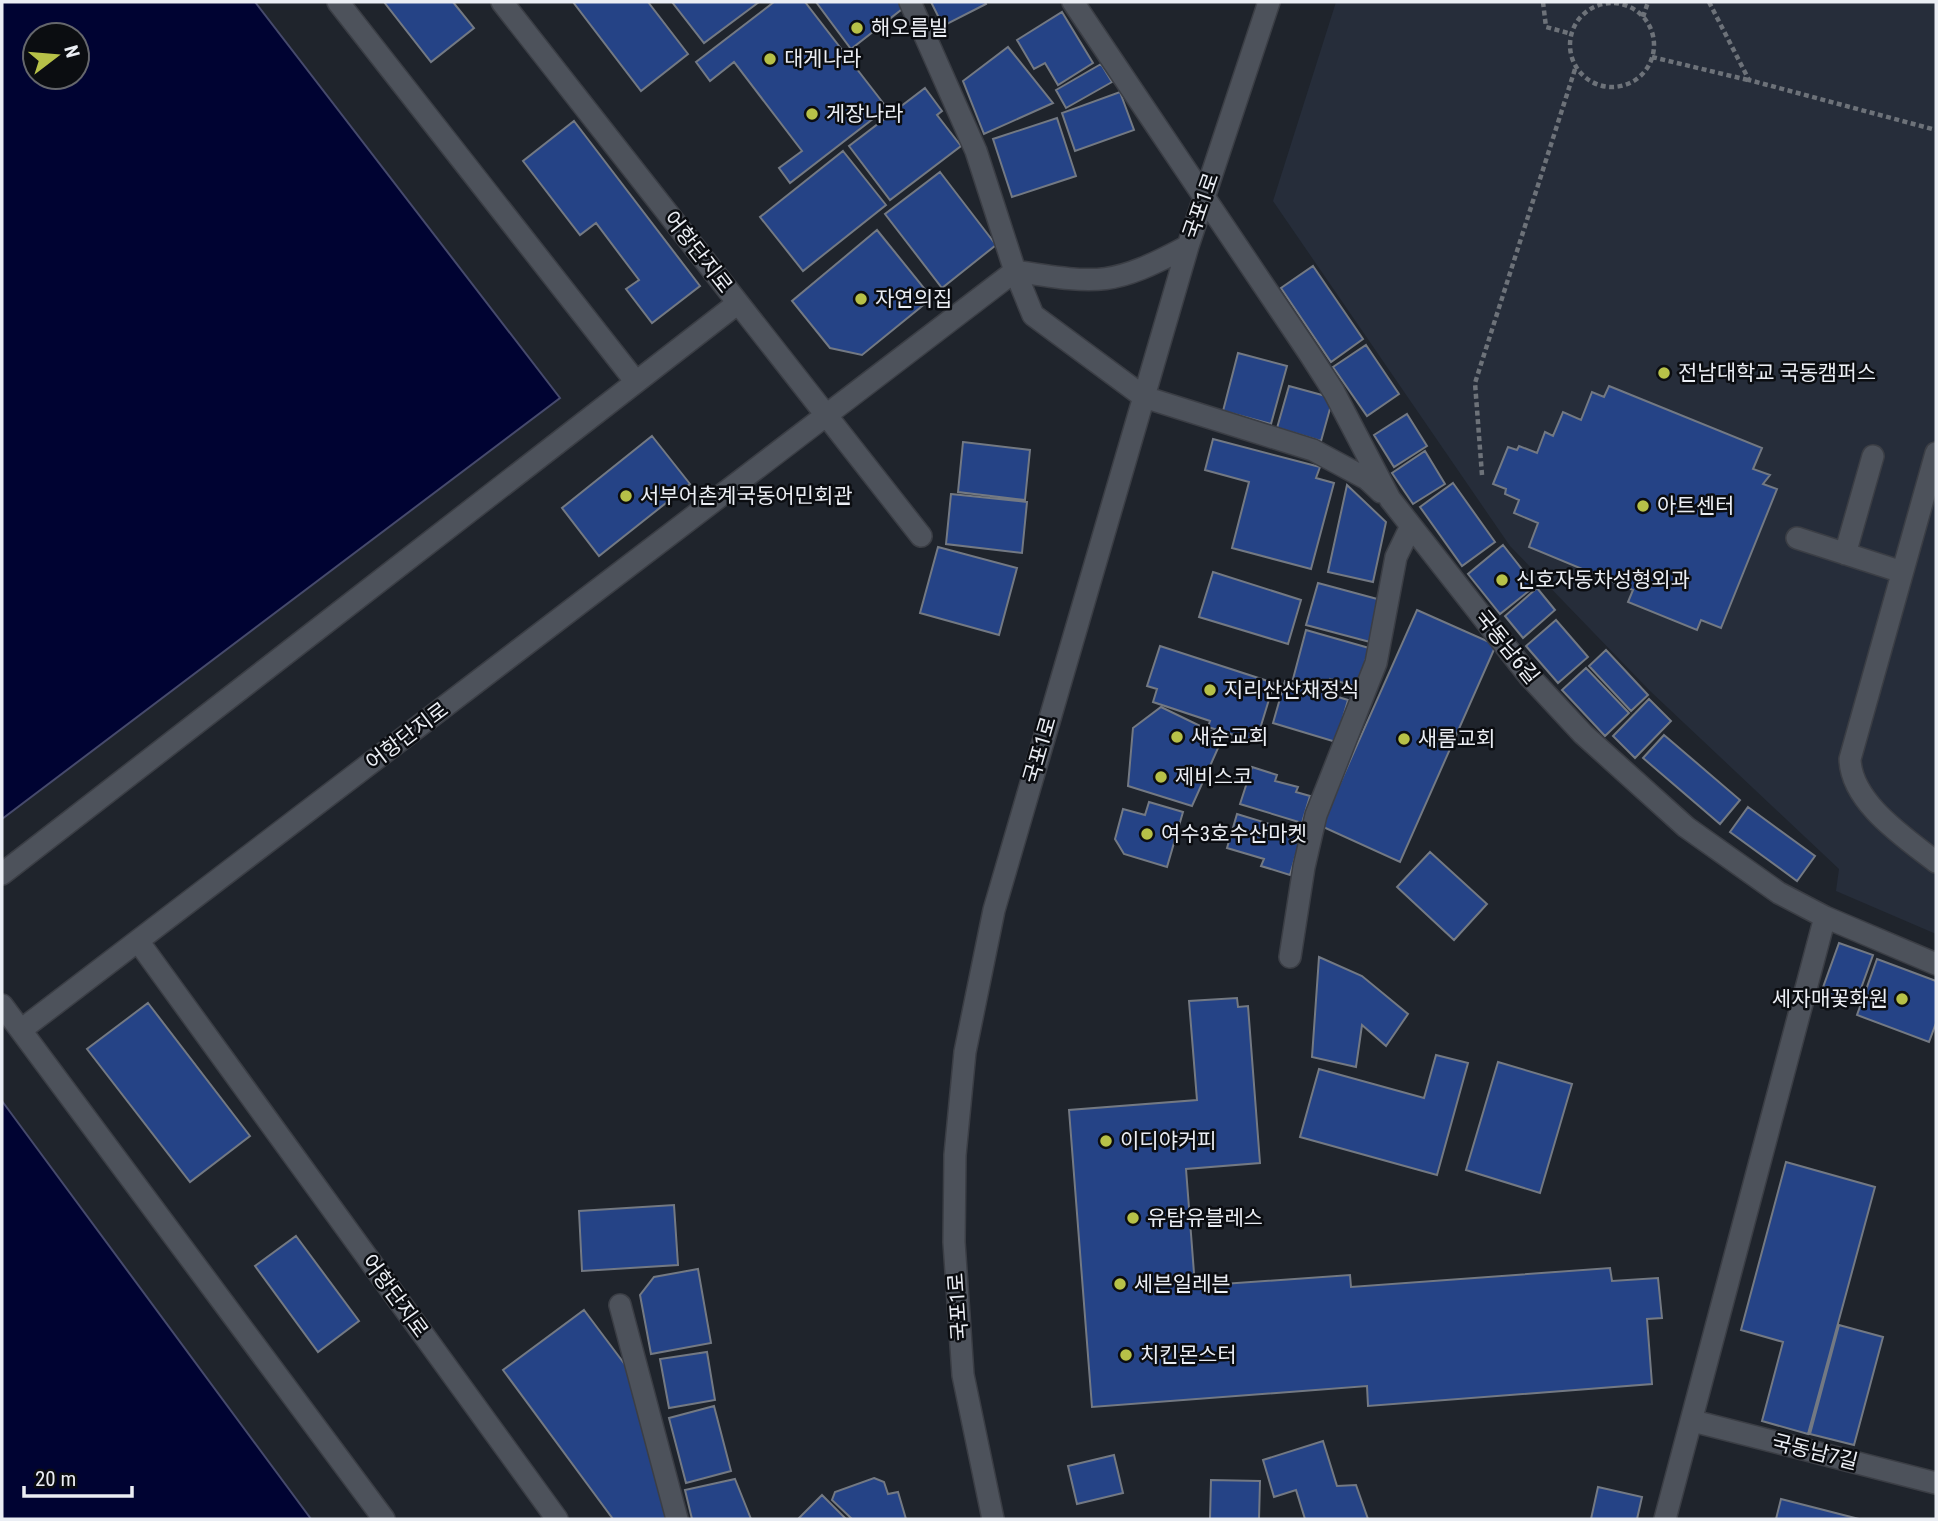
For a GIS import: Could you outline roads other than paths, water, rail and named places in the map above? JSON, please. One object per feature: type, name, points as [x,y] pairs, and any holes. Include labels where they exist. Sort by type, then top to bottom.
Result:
[{"type":"street","points":[[338,2],[636,382]]},
{"type":"street","name":"어항단지로","points":[[502,2],[826,415],[138,941],[557,1519]]},
{"type":"street","points":[[910,2],[976,152],[1015,271],[1029,307],[1039,322],[1144,397],[1313,450],[1367,479],[1390,499]]},
{"type":"street","name":"국동남6길","points":[[1073,2],[1334,392],[1390,499],[1529,676],[1630,779],[1686,827],[1735,863],[1779,893],[1825,917],[1936,964]]},
{"type":"street","name":"국포1로","points":[[993,1519],[963,1375],[954,1242],[955,1155],[965,1052],[994,910],[1188,246],[1269,2]]},
{"type":"street","points":[[921,536],[826,415],[1015,271],[1092,282],[1113,280],[1144,270],[1188,246]]},
{"type":"street","points":[[2,874],[738,303]]},
{"type":"street","points":[[1936,453],[1851,748],[1850,770],[1859,793],[1867,803],[1936,862]]},
{"type":"street","points":[[1845,554],[1873,456]]},
{"type":"street","points":[[1290,957],[1304,867],[1316,815],[1376,663],[1396,557],[1411,526]]},
{"type":"street","points":[[1797,538],[1902,572]]},
{"type":"street","points":[[1665,1519],[1825,917]]},
{"type":"street","points":[[21,1030],[138,941]]},
{"type":"street","points":[[2,1005],[384,1519]]},
{"type":"street","points":[[620,1305],[677,1519]]},
{"type":"street","name":"국동남7길","points":[[1693,1421],[1936,1483]]},
{"type":"place","name":"해오름빌","points":[[857,28]]},
{"type":"place","name":"대게나라","points":[[770,59]]},
{"type":"place","name":"게장나라","points":[[812,114]]},
{"type":"place","name":"자연의집","points":[[861,299]]},
{"type":"place","name":"전남대학교 국동캠퍼스","points":[[1664,373]]},
{"type":"place","name":"서부어촌계국동어민회관","points":[[626,496]]},
{"type":"place","name":"아트센터","points":[[1643,506]]},
{"type":"place","name":"신호자동차성형외과","points":[[1502,580]]},
{"type":"place","name":"지리산산채정식","points":[[1210,690]]},
{"type":"place","name":"새순교회","points":[[1177,737]]},
{"type":"place","name":"새롬교회","points":[[1404,739]]},
{"type":"place","name":"제비스코","points":[[1161,777]]},
{"type":"place","name":"여수3호수산마켓","points":[[1147,834]]},
{"type":"place","name":"세자매꽃화원","points":[[1902,999]]},
{"type":"place","name":"이디야커피","points":[[1106,1141]]},
{"type":"place","name":"유탑유블레스","points":[[1133,1218]]},
{"type":"place","name":"세븐일레븐","points":[[1120,1284]]},
{"type":"place","name":"치킨몬스터","points":[[1126,1355]]}]
